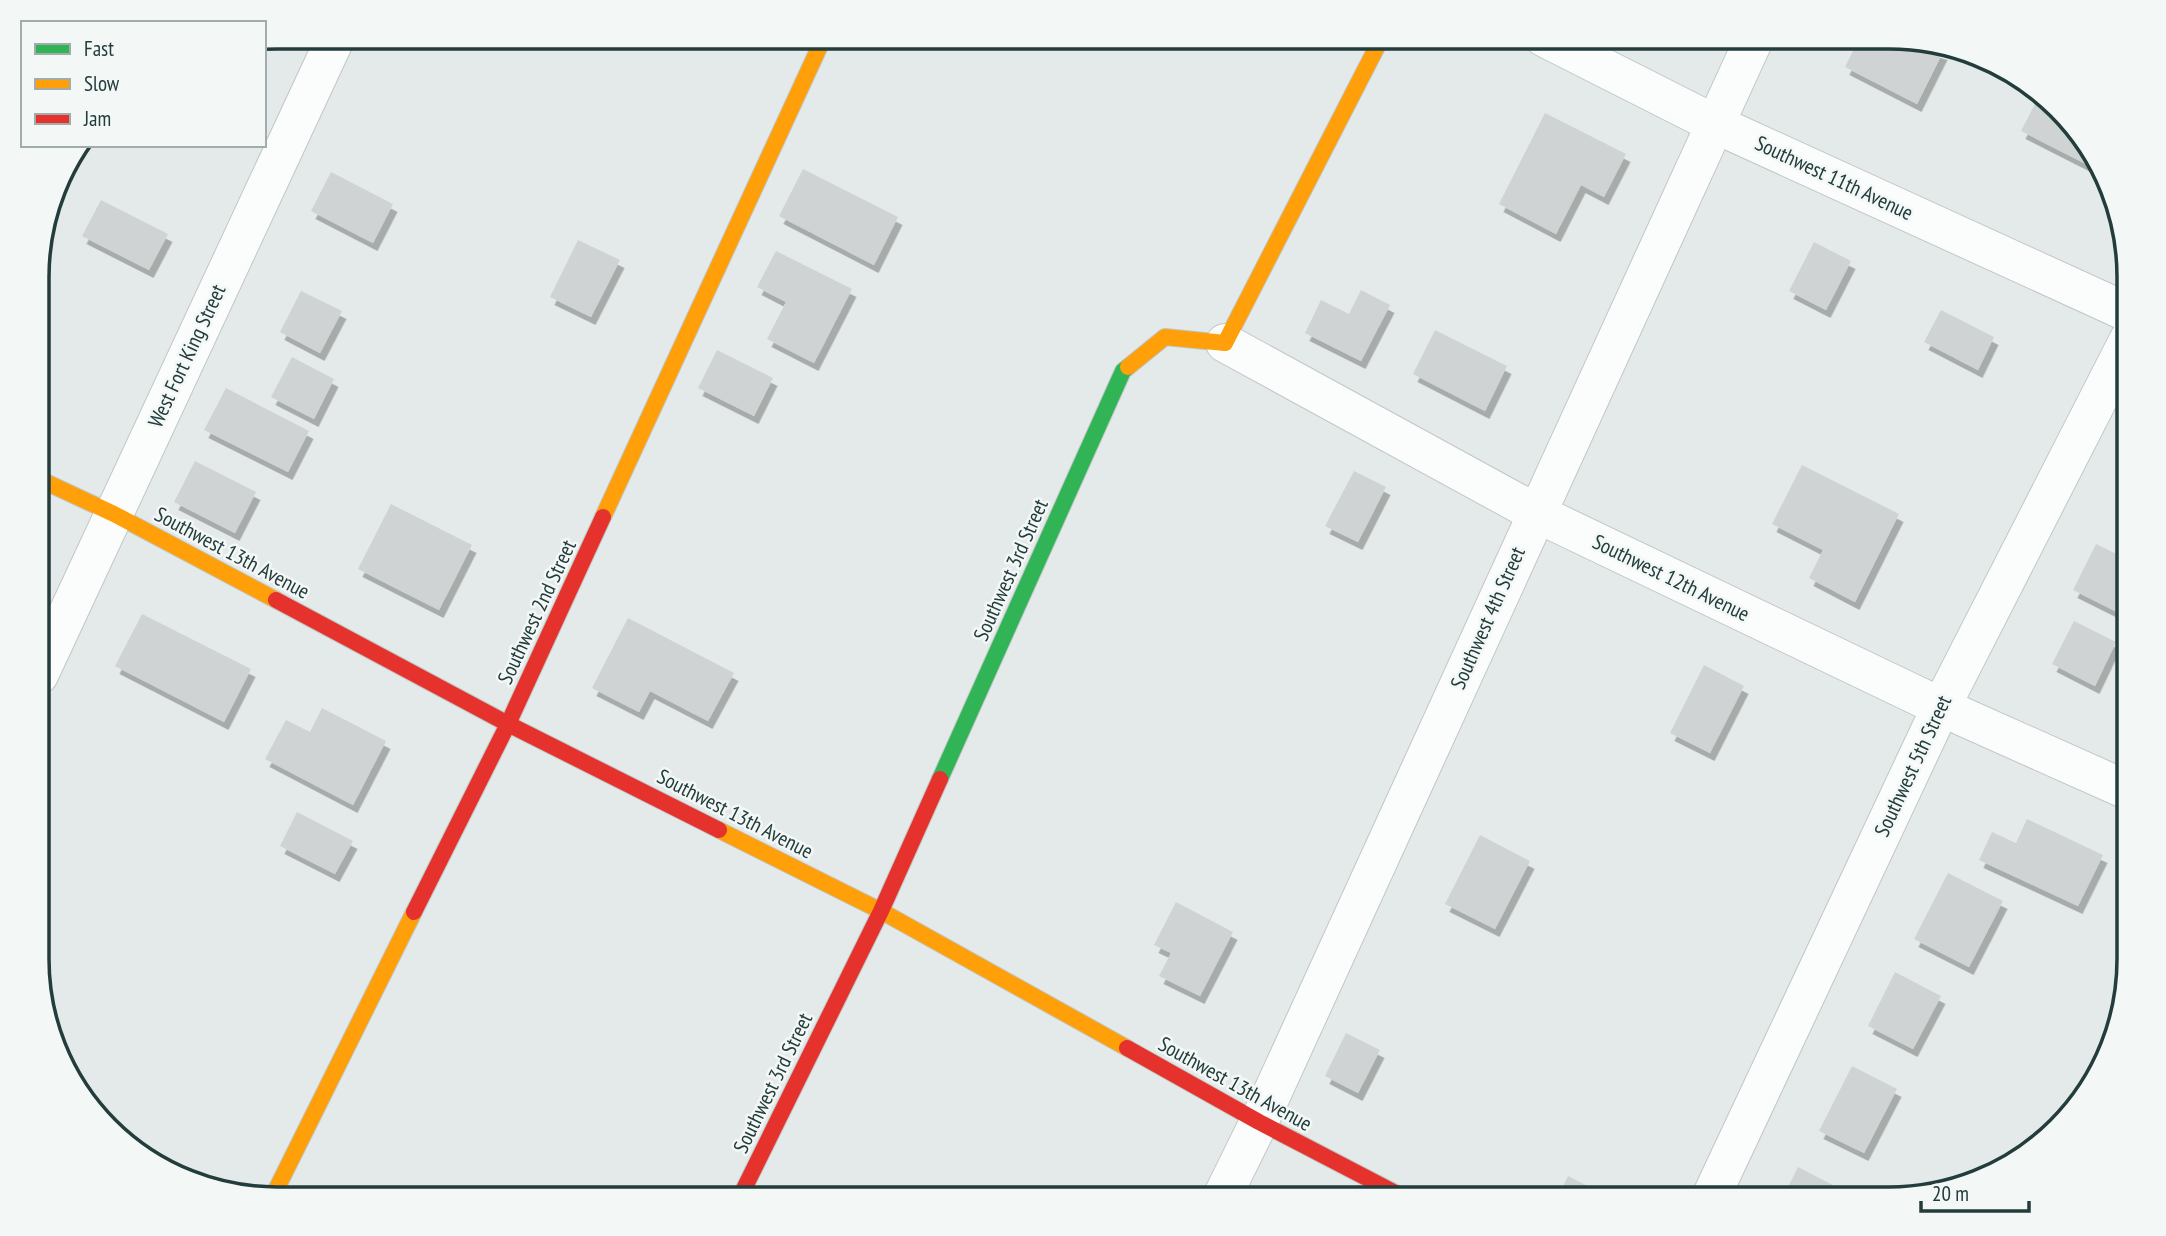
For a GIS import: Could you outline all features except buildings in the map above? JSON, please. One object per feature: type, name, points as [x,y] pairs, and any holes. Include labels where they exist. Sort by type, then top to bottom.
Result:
[{"type":"street","name":"West Fort King Street","points":[[49,654],[330,49]]},
{"type":"street","name":"Southwest 2nd Street","points":[[277,1187],[508,724],[818,49]]},
{"type":"street","points":[[1225,343],[1376,49]]},
{"type":"street","name":"Southwest 11th Avenue","points":[[1567,49],[1715,124],[2117,308]]},
{"type":"street","name":"Southwest 4th Street","points":[[1227,1187],[1749,49]]},
{"type":"street","name":"Southwest 3rd Street","points":[[745,1187],[881,911],[1123,370],[1165,337],[1225,343]]},
{"type":"street","name":"Southwest 12th Avenue","points":[[1225,343],[1536,513],[1941,706],[2117,786]]},
{"type":"street","name":"Southwest 5th Street","points":[[1716,1187],[1941,706],[2117,362]]},
{"type":"street","name":"Southwest 13th Avenue","points":[[49,484],[114,514],[508,724],[881,911],[1259,1122],[1384,1187]]},
{"type":"traffic: fast","points":[[940,779],[1123,371],[1128,367]]},
{"type":"traffic: slow","points":[[603,517],[818,49]]},
{"type":"traffic: slow","points":[[1128,367],[1165,337],[1225,343],[1376,49]]},
{"type":"traffic: slow","points":[[49,484],[114,514],[276,600]]},
{"type":"traffic: slow","points":[[719,830],[881,911],[1127,1048]]},
{"type":"traffic: slow","points":[[277,1187],[414,912]]},
{"type":"traffic: jam","points":[[414,912],[508,724],[603,517]]},
{"type":"traffic: jam","points":[[276,600],[508,724],[719,830]]},
{"type":"traffic: jam","points":[[745,1187],[881,911],[940,779]]},
{"type":"traffic: jam","points":[[1127,1048],[1259,1122],[1384,1187]]}]
